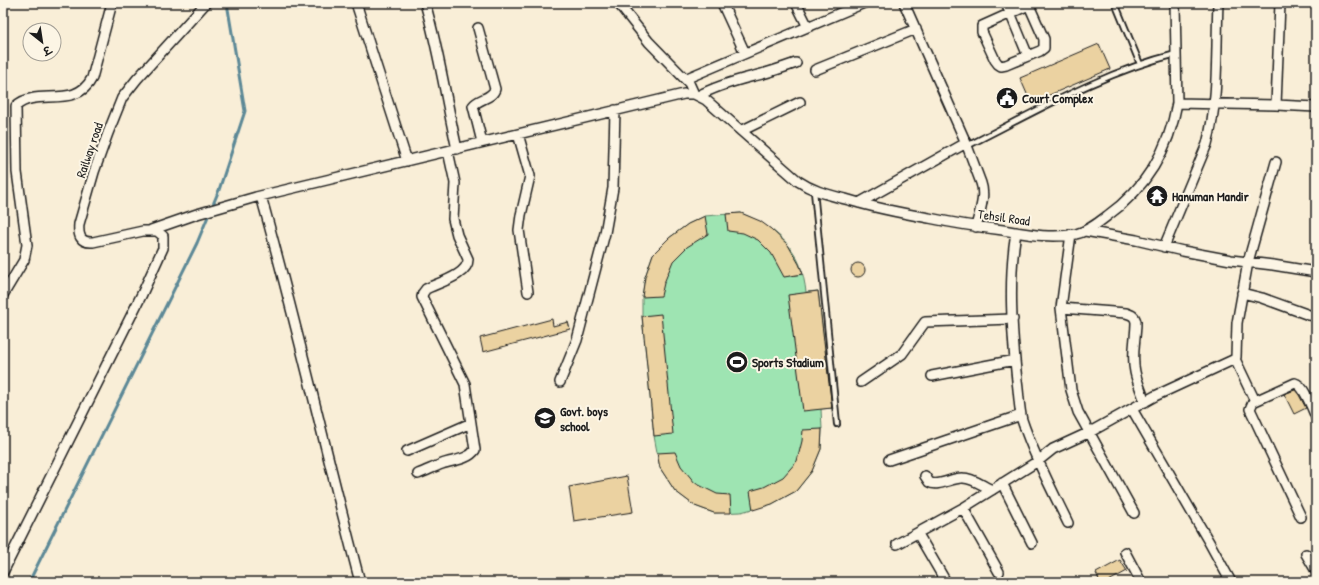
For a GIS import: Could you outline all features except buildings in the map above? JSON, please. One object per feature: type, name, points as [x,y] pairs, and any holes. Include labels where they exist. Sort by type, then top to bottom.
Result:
[{"type":"street","points":[[3,294],[24,260],[27,245],[17,172],[16,106],[23,101],[64,96],[79,92],[85,88],[92,78],[112,3]]},
{"type":"street","name":"Railway road","points":[[151,230],[86,243],[83,241],[79,231],[79,224],[94,172],[122,98],[137,79],[206,3]]},
{"type":"street","points":[[356,3],[407,161]]},
{"type":"street","points":[[425,3],[434,31],[457,149]]},
{"type":"street","points":[[618,3],[649,42],[689,83],[696,95]]},
{"type":"street","points":[[722,3],[745,53]]},
{"type":"street","points":[[796,3],[808,27]]},
{"type":"street","points":[[685,79],[864,3]]},
{"type":"street","points":[[904,3],[966,144],[983,190],[976,227]]},
{"type":"street","points":[[1006,3],[1028,56]]},
{"type":"street","name":"Tehsil Road","points":[[696,95],[706,100],[798,181],[814,191],[898,213],[976,227],[1035,235],[1057,236],[1071,234],[1085,231],[1112,213],[1134,194],[1159,158],[1175,115],[1177,103],[1175,3]]},
{"type":"street","points":[[1164,247],[1207,144],[1214,104],[1218,3]]},
{"type":"street","points":[[1276,105],[1280,3]]},
{"type":"street","points":[[1028,4],[1044,39],[1044,48],[1040,51],[1001,66],[998,64],[982,32],[982,26],[1028,4]]},
{"type":"street","points":[[478,28],[495,89],[492,95],[478,101],[473,106],[482,142]]},
{"type":"street","points":[[815,70],[916,29]]},
{"type":"street","points":[[151,230],[197,214],[258,197],[678,95],[696,95],[728,83],[796,63]]},
{"type":"street","points":[[741,131],[800,102]]},
{"type":"street","points":[[1177,103],[1316,107]]},
{"type":"street","points":[[560,382],[576,340],[606,226],[613,188],[615,110]]},
{"type":"street","points":[[518,134],[530,176],[519,230],[528,292]]},
{"type":"street","points":[[859,203],[966,144]]},
{"type":"street","points":[[418,474],[472,454],[475,450],[467,394],[461,374],[422,297],[426,289],[459,274],[468,264],[468,259],[457,235],[453,219],[455,183],[448,151]]},
{"type":"street","points":[[1255,401],[1235,359],[1237,323],[1248,262],[1276,162]]},
{"type":"street","points":[[258,197],[282,271],[335,490],[360,582]]},
{"type":"street","points":[[3,572],[142,294],[163,248],[163,236],[157,231],[151,230]]},
{"type":"street","points":[[1085,231],[1210,256],[1316,272]]},
{"type":"street","points":[[1016,232],[1011,273],[1015,360],[1021,415],[1038,461],[1068,524]]},
{"type":"street","points":[[1071,234],[1061,308],[1071,390],[1078,412],[1134,513]]},
{"type":"street","points":[[1242,293],[1316,316]]},
{"type":"street","points":[[1061,308],[1126,313],[1135,318],[1134,368],[1145,402]]},
{"type":"street","points":[[861,382],[902,354],[925,322],[1013,319]]},
{"type":"street","points":[[897,544],[918,534],[963,508],[1053,450],[1145,402],[1235,359]]},
{"type":"street","points":[[932,376],[1015,360]]},
{"type":"street","points":[[1301,517],[1251,413],[1250,407],[1255,401],[1292,384],[1298,383],[1316,417]]},
{"type":"street","points":[[1132,409],[1210,542],[1230,582]]},
{"type":"street","points":[[889,460],[1021,415]]},
{"type":"street","points":[[407,451],[471,423]]},
{"type":"street","points":[[925,476],[929,482],[935,484],[955,478],[964,478],[992,490]]},
{"type":"street","points":[[1002,484],[1032,543]]},
{"type":"street","points":[[963,508],[999,572]]},
{"type":"street","points":[[918,534],[946,582]]},
{"type":"street","points":[[1125,552],[1141,582]]},
{"type":"street","points":[[1306,554],[1316,571]]},
{"type":"lane","points":[[1115,3],[1140,64]]},
{"type":"lane","points":[[966,144],[1071,94],[1140,64],[1176,54]]},
{"type":"lane","points":[[814,191],[837,424]]},
{"type":"green space","name":"Sports Stadium","points":[[741,213],[768,227],[790,247],[800,265],[806,292],[818,291],[832,408],[821,409],[821,449],[812,471],[796,491],[772,504],[741,512],[714,513],[695,506],[675,491],[660,468],[654,436],[642,316],[642,297],[645,277],[653,254],[669,238],[688,224],[705,216]]},
{"type":"waterway","points":[[29,582],[197,243],[219,190],[245,111],[227,3]]},
{"type":"place","name":"Court Complex","points":[[1007,98]]},
{"type":"place","name":"Hanuman Mandir","points":[[1157,196]]},
{"type":"place","name":"Sports Stadium","points":[[737,362]]},
{"type":"place","name":"Govt. boys school","points":[[545,418]]}]
